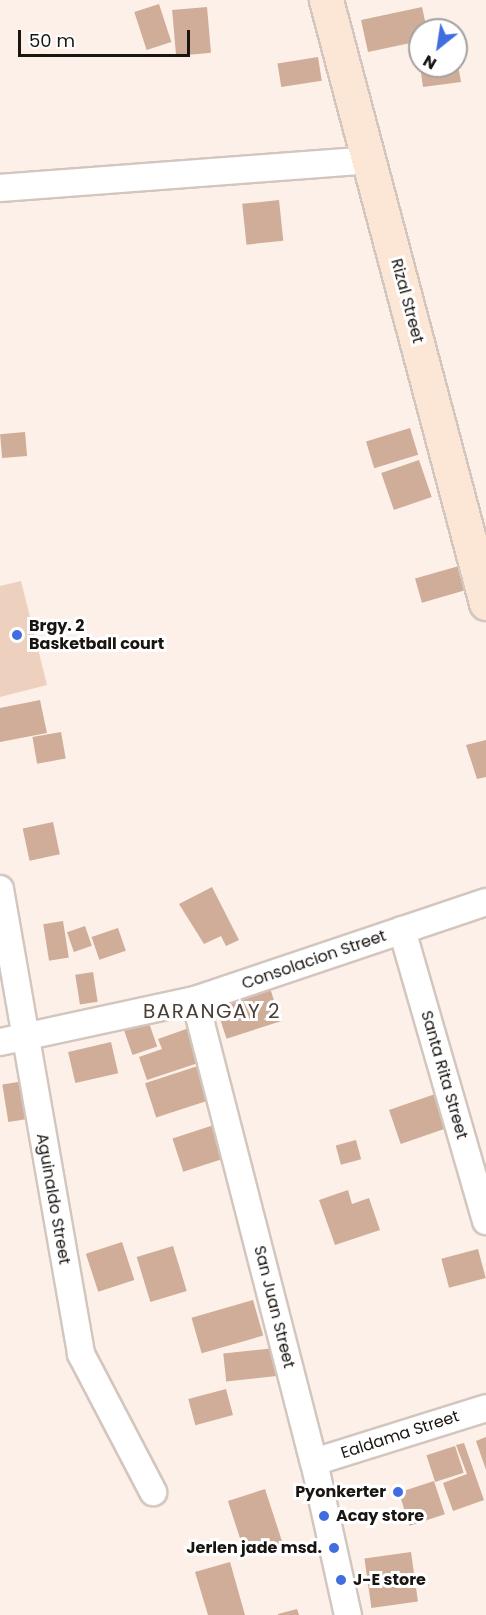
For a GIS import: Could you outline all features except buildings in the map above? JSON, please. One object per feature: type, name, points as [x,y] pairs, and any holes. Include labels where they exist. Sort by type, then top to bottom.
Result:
[{"type":"street","name":"Rizal Street","points":[[326,0],[486,603]]},
{"type":"street","points":[[0,188],[369,160]]},
{"type":"street","name":"Aguinaldo Street","points":[[0,889],[12,1040],[81,1354],[153,1492]]},
{"type":"street","name":"Consolacion Street","points":[[12,1040],[195,1000],[486,902]]},
{"type":"street","name":"Santa Rita Street","points":[[402,930],[486,1221]]},
{"type":"street","name":"San Juan Street","points":[[195,1000],[314,1462],[348,1615]]},
{"type":"street","name":"Ealdama Street","points":[[314,1462],[486,1408]]},
{"type":"shaded area","name":"Brgy. 2 Basketball court","points":[[21,581],[47,685],[0,697],[0,586]]},
{"type":"place","name":"Brgy. 2 Basketball court","points":[[17,635]]},
{"type":"place","name":"Pyonkerter","points":[[398,1492]]},
{"type":"place","name":"Acay store","points":[[324,1516]]},
{"type":"place","name":"Jerlen jade msd.","points":[[334,1548]]},
{"type":"place","name":"J-E store","points":[[341,1580]]},
{"type":"district","name":"BARANGAY 2","points":[[212,1011]]}]
